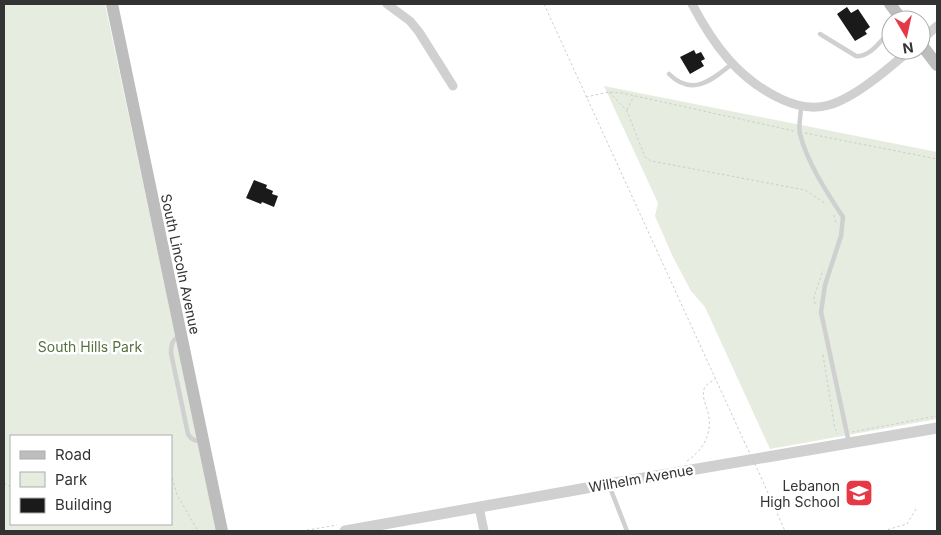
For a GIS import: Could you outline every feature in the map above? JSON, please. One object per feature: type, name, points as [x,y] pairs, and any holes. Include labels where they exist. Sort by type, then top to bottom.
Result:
[{"type":"main road","name":"South Lincoln Avenue","points":[[112,4],[222,531]]},
{"type":"street","points":[[387,4],[401,9],[420,32],[453,86]]},
{"type":"street","points":[[692,4],[714,42],[732,64],[753,84],[787,102],[802,106],[820,107],[845,99],[897,60]]},
{"type":"street","name":"Wilhelm Avenue","points":[[342,528],[479,507],[848,438],[937,428]]},
{"type":"street","points":[[479,507],[484,531]]},
{"type":"lane","points":[[820,34],[856,56],[861,57],[881,40]]},
{"type":"lane","points":[[670,74],[676,80],[686,84],[697,85],[706,83],[732,64]]},
{"type":"lane","points":[[802,106],[799,132],[810,160],[828,196],[843,217],[841,236],[825,285],[821,312],[848,438]]},
{"type":"lane","points":[[608,484],[627,531]]},
{"type":"path","points":[[544,4],[784,531]]},
{"type":"path","points":[[586,97],[609,92],[622,93],[799,132],[937,159]]},
{"type":"path","points":[[609,92],[627,111],[645,157],[651,161],[806,190],[825,202],[829,208]]},
{"type":"path","points":[[627,111],[634,96]]},
{"type":"path","points":[[833,214],[837,226]]},
{"type":"path","points":[[816,306],[814,297],[825,264]]},
{"type":"path","points":[[823,353],[835,429],[838,434],[848,438],[937,416]]},
{"type":"path","points":[[683,463],[696,454],[707,438],[710,421],[703,393],[706,385],[715,379]]},
{"type":"path","points":[[172,477],[177,495],[198,531]]},
{"type":"path","points":[[883,531],[907,524],[916,509]]},
{"type":"path","points":[[302,531],[342,528]]},
{"type":"green space","name":"South Hills Park","points":[[4,4],[105,4],[217,531],[4,531]]},
{"type":"green space","points":[[604,86],[937,152],[937,419],[770,449],[705,307],[691,291],[673,257],[655,216],[658,203]]},
{"type":"building","points":[[847,7],[851,13],[858,9],[870,27],[865,31],[867,34],[855,41],[837,14]]},
{"type":"building","points":[[694,50],[696,54],[701,52],[705,59],[701,61],[704,66],[690,74],[680,57]]},
{"type":"building","points":[[254,180],[267,185],[266,188],[273,191],[272,194],[278,196],[274,207],[246,198]]},
{"type":"place","name":"Lebanon High School","points":[[859,493]]}]
